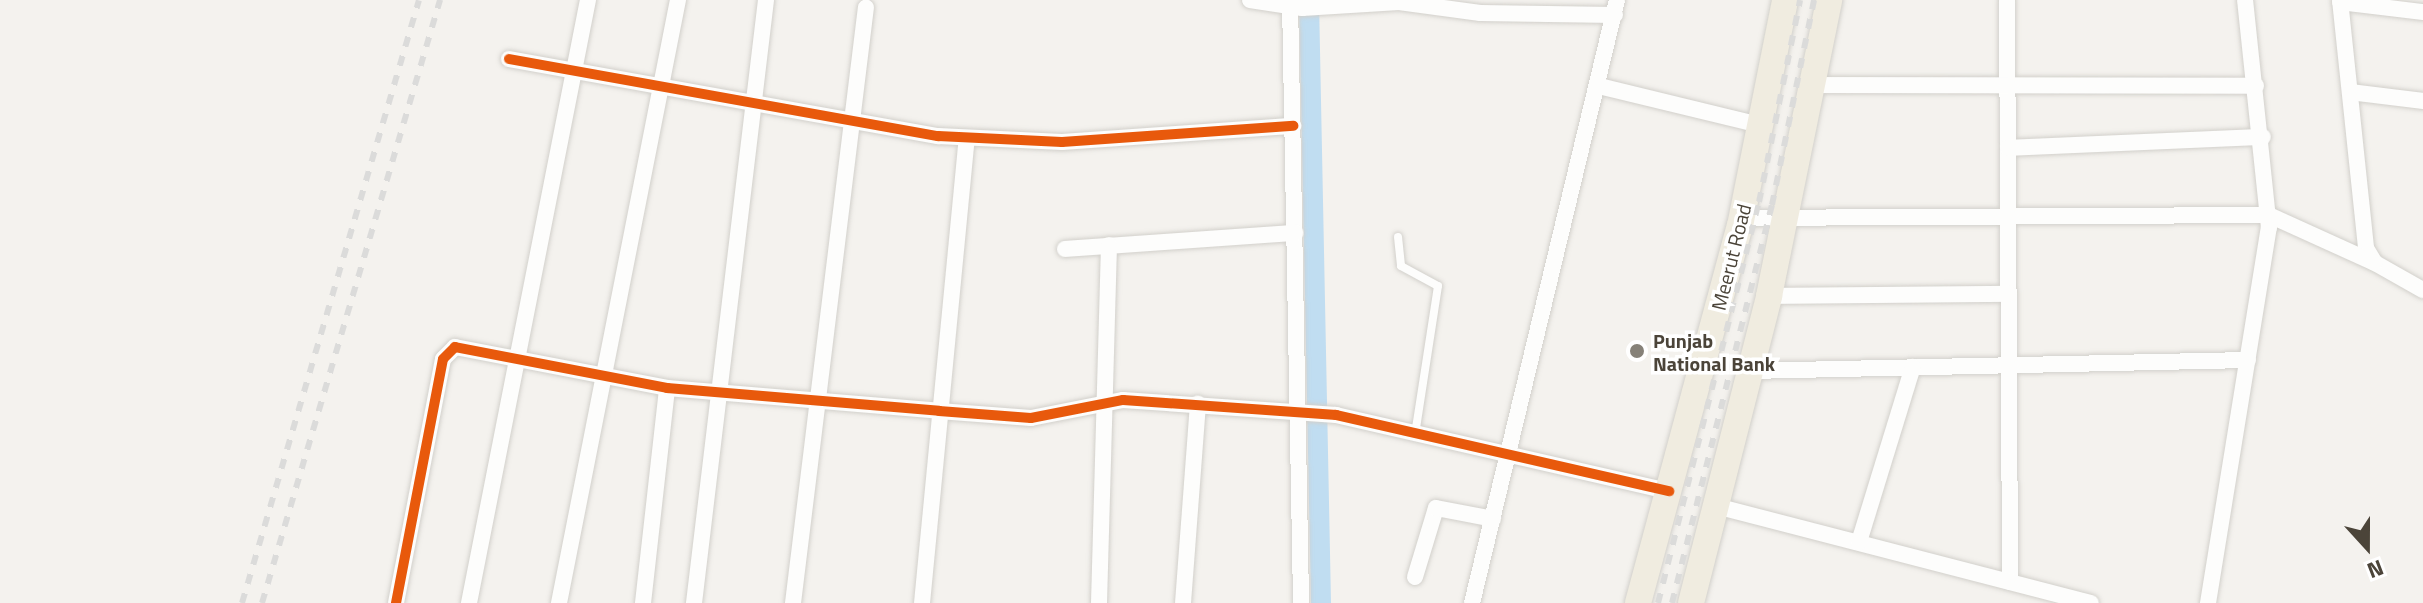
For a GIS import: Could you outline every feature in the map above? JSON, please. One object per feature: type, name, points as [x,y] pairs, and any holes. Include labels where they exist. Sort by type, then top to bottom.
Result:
[{"type":"highway","name":"Meerut Road","points":[[1638,603],[1742,218],[1785,0]]},
{"type":"highway","points":[[1691,603],[1769,296],[1829,0]]},
{"type":"street","points":[[469,603],[588,0]]},
{"type":"street","points":[[559,603],[663,89],[678,0]]},
{"type":"street","points":[[694,603],[766,0]]},
{"type":"street","points":[[1250,0],[1320,8],[1385,1],[1616,8],[1472,603]]},
{"type":"street","points":[[2007,0],[2010,582]]},
{"type":"street","points":[[2208,603],[2269,215],[2263,137],[2245,0]]},
{"type":"street","points":[[2375,263],[2366,248],[2340,1],[2423,12]]},
{"type":"street","points":[[1294,5],[1295,233],[1305,413],[1301,603]]},
{"type":"street","points":[[793,603],[866,7]]},
{"type":"street","points":[[509,59],[853,125],[967,138],[1062,142],[1293,126]]},
{"type":"street","points":[[1811,85],[2007,89],[2256,86]]},
{"type":"street","points":[[1599,86],[1760,125]]},
{"type":"street","points":[[2350,92],[2423,101]]},
{"type":"street","points":[[2008,148],[2263,137]]},
{"type":"street","points":[[922,603],[967,138]]},
{"type":"street","points":[[1742,218],[2269,215],[2375,263],[2423,290]]},
{"type":"street","points":[[1065,249],[1295,233]]},
{"type":"street","points":[[1099,603],[1109,245]]},
{"type":"street","points":[[1769,296],[2008,294]]},
{"type":"street","points":[[396,603],[446,351],[463,348],[605,380],[939,411],[1044,417],[1105,400],[1336,415],[1416,428],[1669,491]]},
{"type":"street","points":[[1748,371],[2248,360]]},
{"type":"street","points":[[1859,542],[1913,367]]},
{"type":"street","points":[[643,603],[667,388]]},
{"type":"street","points":[[1183,603],[1198,404]]},
{"type":"street","points":[[1716,506],[2091,603]]},
{"type":"street","points":[[1415,577],[1436,508],[1493,519]]},
{"type":"lane","points":[[1398,237],[1401,266],[1438,286],[1416,428]]},
{"type":"waterway","points":[[1309,0],[1321,603]]},
{"type":"railway","points":[[242,603],[419,0]]},
{"type":"railway","points":[[262,603],[440,0]]},
{"type":"railway","points":[[1658,603],[1759,202],[1800,0]]},
{"type":"railway","points":[[1672,603],[1772,205],[1814,0]]},
{"type":"cycle path","points":[[509,59],[938,136],[1062,142],[1293,126]]},
{"type":"cycle path","points":[[396,603],[443,359],[455,347],[667,388],[939,411],[1031,418],[1123,400],[1336,415],[1669,491]]},
{"type":"place","name":"Punjab National Bank","points":[[1637,351]]}]
